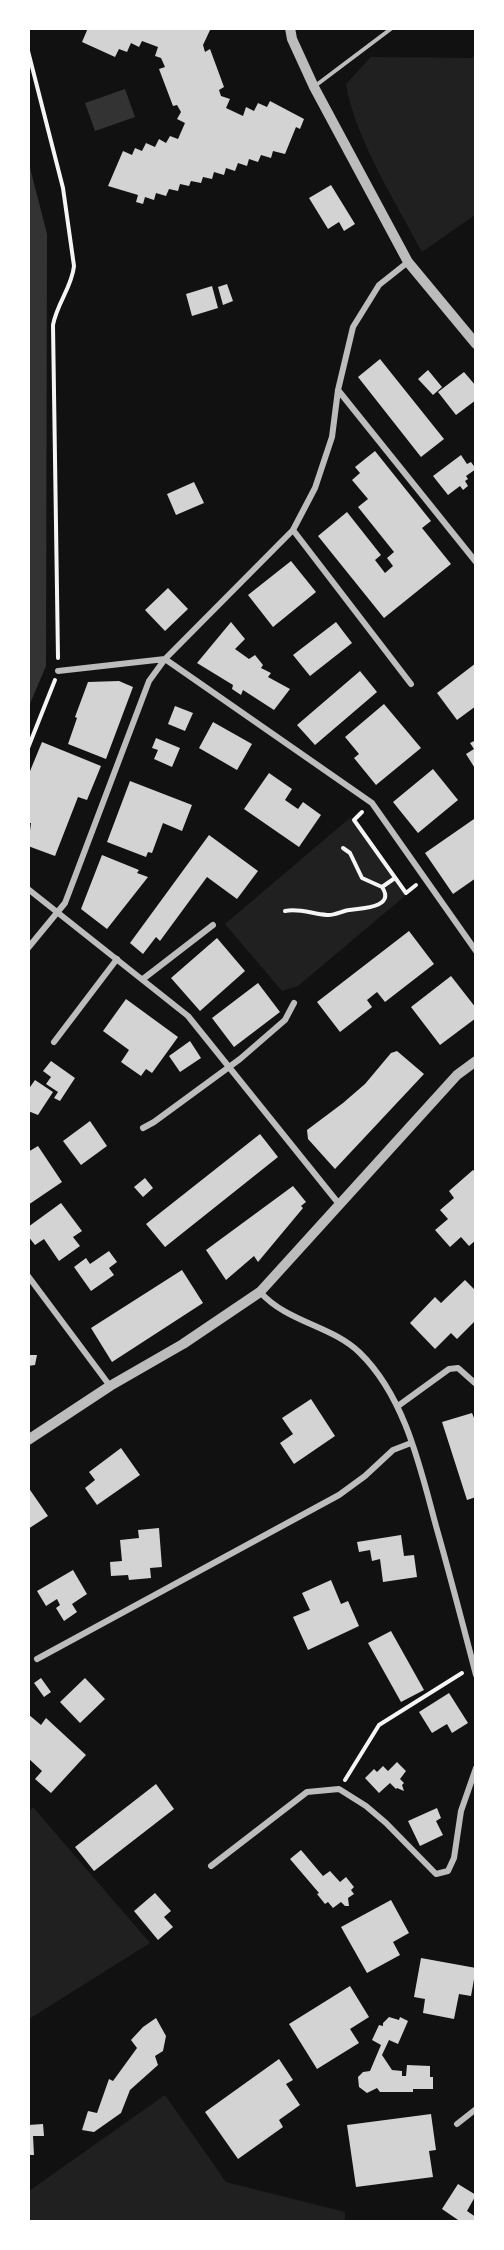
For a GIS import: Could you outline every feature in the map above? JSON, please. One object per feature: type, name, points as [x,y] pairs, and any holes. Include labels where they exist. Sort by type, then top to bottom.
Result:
[{"type":"street","points":[[290,28],[292,39],[314,87],[408,262],[476,344]]},
{"type":"street","points":[[28,948],[65,903],[149,681],[165,660],[294,530],[315,488],[332,437],[338,390],[353,327],[379,285],[408,262]]},
{"type":"street","points":[[338,390],[476,562]]},
{"type":"street","points":[[294,530],[411,684]]},
{"type":"street","points":[[58,671],[165,660],[372,803],[476,951]]},
{"type":"street","points":[[28,890],[188,1016],[339,1204]]},
{"type":"street","points":[[143,980],[213,925]]},
{"type":"street","points":[[54,1042],[117,959]]},
{"type":"street","points":[[143,1128],[230,1066],[285,1020],[294,1003]]},
{"type":"street","points":[[28,1440],[110,1386],[183,1344],[261,1292],[457,1076],[476,1061]]},
{"type":"street","points":[[28,1276],[110,1386]]},
{"type":"street","points":[[261,1292],[280,1311],[336,1336],[360,1352],[377,1372],[398,1406],[433,1512],[476,1675]]},
{"type":"street","points":[[398,1406],[450,1369],[458,1368],[476,1384]]},
{"type":"street","points":[[37,1659],[339,1495],[365,1476],[393,1450],[411,1443]]},
{"type":"street","points":[[211,1866],[307,1792],[339,1789],[386,1822],[436,1874],[448,1871],[454,1858],[460,1811],[476,1768]]},
{"type":"street","points":[[457,2124],[476,2109]]},
{"type":"lane","points":[[314,87],[392,28]]},
{"type":"path","points":[[28,51],[63,188],[74,266],[73,277],[56,310],[52,325],[58,671],[28,748]]},
{"type":"path","points":[[372,803],[354,820],[406,893],[424,878]]},
{"type":"path","points":[[285,911],[296,909],[329,916],[349,910],[370,909],[380,904],[386,892],[382,887],[362,878],[350,853],[343,848]]},
{"type":"path","points":[[382,887],[395,878]]},
{"type":"path","points":[[339,1789],[379,1725],[473,1666]]},
{"type":"shaded area","points":[[475,55],[475,215],[422,252],[367,148],[346,84],[371,57],[472,58]]},
{"type":"shaded area","points":[[125,89],[135,117],[95,131],[85,103]]},
{"type":"shaded area","points":[[29,164],[47,234],[46,666],[29,706]]},
{"type":"shaded area","points":[[351,817],[406,895],[298,986],[282,991],[225,924]]},
{"type":"shaded area","points":[[33,1807],[150,1943],[29,2019],[28,1813]]},
{"type":"shaded area","points":[[165,2095],[226,2182],[345,2212],[345,2221],[29,2221],[29,2191]]},
{"type":"building","points":[[88,28],[211,28],[203,45],[205,52],[210,49],[224,87],[219,90],[221,96],[230,99],[226,108],[243,116],[246,107],[254,111],[258,103],[267,107],[270,101],[304,119],[300,129],[296,127],[285,154],[273,151],[271,158],[261,155],[258,162],[249,159],[247,166],[238,163],[235,171],[226,168],[224,175],[214,172],[212,179],[203,177],[201,183],[191,181],[189,186],[180,184],[178,191],[169,189],[166,196],[156,193],[154,200],[145,197],[143,204],[136,202],[138,195],[108,186],[123,151],[132,155],[135,148],[142,151],[146,143],[155,147],[159,139],[166,143],[170,136],[178,139],[185,123],[177,119],[181,112],[177,105],[173,106],[159,69],[165,67],[161,58],[155,56],[158,47],[142,41],[139,47],[131,43],[127,52],[119,49],[115,57],[82,42]]},
{"type":"building","points":[[331,185],[355,224],[344,231],[339,222],[328,229],[309,198]]},
{"type":"building","points":[[227,284],[233,301],[223,305],[218,287]]},
{"type":"building","points":[[212,286],[218,308],[192,316],[186,294]]},
{"type":"building","points":[[380,359],[444,439],[421,457],[358,377]]},
{"type":"building","points":[[428,370],[442,387],[433,395],[418,379]]},
{"type":"building","points":[[464,372],[476,386],[476,400],[456,415],[438,392]]},
{"type":"building","points":[[375,451],[431,521],[422,528],[451,564],[384,618],[318,536],[347,512],[381,555],[375,560],[385,573],[393,566],[387,558],[394,552],[358,507],[368,499],[352,480],[360,473],[355,467]]},
{"type":"building","points":[[461,455],[467,464],[471,462],[476,469],[466,476],[468,479],[465,481],[468,486],[463,490],[460,486],[448,495],[433,476]]},
{"type":"building","points":[[194,482],[204,503],[176,515],[167,494]]},
{"type":"building","points":[[291,561],[316,592],[273,627],[248,595]]},
{"type":"building","points":[[168,588],[188,609],[165,631],[145,610]]},
{"type":"building","points":[[231,622],[245,639],[235,649],[249,659],[255,655],[263,665],[261,668],[271,673],[268,677],[290,689],[274,710],[243,690],[241,695],[232,689],[233,685],[197,663]]},
{"type":"building","points":[[336,622],[352,643],[310,676],[293,655]]},
{"type":"building","points":[[476,663],[476,706],[457,720],[437,693]]},
{"type":"building","points":[[360,671],[377,692],[315,745],[297,725]]},
{"type":"building","points":[[119,681],[133,687],[106,759],[68,744],[88,682]]},
{"type":"building","points":[[384,704],[421,748],[376,785],[354,758],[359,754],[345,737]]},
{"type":"building","points":[[175,706],[193,713],[185,731],[168,724]]},
{"type":"building","points":[[213,722],[252,744],[237,770],[199,748]]},
{"type":"building","points":[[156,738],[180,748],[172,767],[154,759],[158,750],[152,748]]},
{"type":"building","points":[[476,740],[476,770],[466,754],[474,749],[470,743]]},
{"type":"building","points":[[42,742],[101,766],[87,800],[78,797],[55,856],[28,846],[31,823],[28,823],[28,776]]},
{"type":"building","points":[[433,769],[458,800],[418,833],[393,802]]},
{"type":"building","points":[[269,773],[292,789],[285,800],[298,809],[303,802],[321,815],[299,847],[244,809]]},
{"type":"building","points":[[130,781],[192,805],[182,831],[163,823],[152,853],[148,852],[146,857],[107,842]]},
{"type":"building","points":[[474,819],[476,822],[476,878],[453,894],[425,853]]},
{"type":"building","points":[[209,835],[258,871],[237,899],[207,877],[160,941],[156,937],[143,954],[130,943]]},
{"type":"building","points":[[102,855],[139,870],[137,873],[148,877],[107,929],[81,909]]},
{"type":"building","points":[[409,931],[434,964],[385,1002],[377,992],[367,1000],[372,1007],[340,1032],[317,1002]]},
{"type":"building","points":[[217,938],[245,971],[200,1011],[171,978]]},
{"type":"building","points":[[451,976],[476,1008],[476,1018],[440,1045],[411,1007]]},
{"type":"building","points":[[258,983],[280,1012],[234,1047],[212,1018]]},
{"type":"building","points":[[126,999],[178,1037],[152,1073],[146,1069],[141,1076],[121,1062],[129,1050],[103,1031]]},
{"type":"building","points":[[190,1041],[201,1058],[180,1072],[169,1056]]},
{"type":"building","points":[[397,1051],[424,1074],[335,1169],[308,1139],[307,1130],[365,1084],[391,1053]]},
{"type":"building","points":[[51,1061],[75,1078],[60,1101],[54,1098],[58,1092],[46,1084],[51,1077],[43,1071]]},
{"type":"building","points":[[35,1080],[53,1092],[38,1115],[28,1111],[28,1090]]},
{"type":"building","points":[[90,1121],[107,1146],[81,1165],[63,1141]]},
{"type":"building","points":[[260,1134],[278,1157],[165,1247],[146,1224]]},
{"type":"building","points":[[38,1146],[62,1182],[28,1205],[28,1152]]},
{"type":"building","points":[[473,1170],[476,1172],[476,1240],[469,1246],[461,1237],[450,1247],[435,1230],[448,1219],[440,1210],[454,1198],[449,1191]]},
{"type":"building","points":[[145,1178],[153,1188],[143,1197],[134,1187]]},
{"type":"building","points":[[293,1186],[306,1202],[301,1206],[303,1208],[258,1262],[254,1256],[226,1280],[206,1250]]},
{"type":"building","points":[[61,1203],[82,1231],[73,1237],[80,1246],[59,1261],[44,1239],[35,1245],[28,1236],[28,1227]]},
{"type":"building","points":[[109,1251],[117,1262],[109,1268],[114,1275],[91,1291],[74,1267],[86,1258],[90,1264]]},
{"type":"building","points":[[182,1270],[203,1303],[112,1362],[91,1328]]},
{"type":"building","points":[[465,1280],[476,1291],[476,1320],[457,1339],[451,1333],[435,1349],[410,1323],[435,1297],[441,1303]]},
{"type":"building","points":[[28,1352],[30,1355],[37,1355],[35,1365],[28,1366]]},
{"type":"building","points":[[311,1399],[335,1436],[294,1464],[280,1443],[293,1434],[282,1418]]},
{"type":"building","points":[[472,1413],[476,1423],[476,1497],[467,1500],[442,1422]]},
{"type":"building","points":[[121,1448],[140,1475],[97,1505],[85,1488],[95,1480],[89,1472]]},
{"type":"building","points":[[28,1487],[48,1516],[28,1529]]},
{"type":"building","points":[[159,1528],[162,1567],[150,1568],[151,1578],[129,1580],[128,1575],[111,1576],[110,1562],[122,1561],[120,1540],[139,1538],[138,1530]]},
{"type":"building","points":[[401,1535],[404,1556],[414,1555],[417,1577],[383,1582],[380,1559],[372,1561],[370,1550],[359,1552],[357,1542]]},
{"type":"building","points":[[73,1570],[87,1594],[72,1604],[77,1612],[64,1621],[56,1608],[60,1605],[57,1599],[46,1606],[37,1591]]},
{"type":"building","points":[[331,1580],[341,1604],[348,1601],[359,1626],[308,1650],[293,1617],[310,1610],[302,1593]]},
{"type":"building","points":[[391,1631],[424,1690],[401,1702],[368,1643]]},
{"type":"building","points":[[41,1678],[51,1692],[44,1697],[34,1683]]},
{"type":"building","points":[[85,1678],[105,1699],[80,1723],[60,1702]]},
{"type":"building","points":[[449,1693],[468,1723],[452,1733],[447,1724],[432,1733],[419,1712]]},
{"type":"building","points":[[28,1714],[41,1725],[46,1718],[86,1755],[51,1793],[35,1779],[42,1771],[28,1758]]},
{"type":"building","points":[[397,1762],[406,1771],[400,1779],[404,1783],[402,1785],[404,1791],[396,1789],[390,1783],[379,1793],[365,1778],[374,1769],[377,1772],[383,1766],[388,1771]]},
{"type":"building","points":[[156,1784],[174,1809],[94,1871],[75,1847]]},
{"type":"building","points":[[437,1808],[441,1818],[436,1821],[443,1835],[420,1846],[408,1821]]},
{"type":"building","points":[[301,1850],[323,1876],[330,1871],[340,1882],[346,1877],[354,1887],[351,1890],[354,1894],[348,1898],[349,1906],[341,1902],[333,1908],[328,1902],[325,1904],[317,1894],[319,1893],[290,1859]]},
{"type":"building","points":[[155,1893],[171,1911],[164,1917],[173,1927],[158,1940],[134,1911]]},
{"type":"building","points":[[391,1900],[409,1933],[393,1942],[400,1955],[367,1973],[341,1927]]},
{"type":"building","points":[[421,1958],[476,1968],[471,1996],[459,1994],[454,2019],[423,2013],[425,1999],[414,1997]]},
{"type":"building","points":[[350,1986],[369,2017],[350,2029],[359,2043],[317,2069],[289,2024]]},
{"type":"building","points":[[389,2017],[399,2020],[400,2017],[408,2021],[398,2044],[389,2040],[382,2055],[392,2070],[402,2071],[402,2076],[406,2076],[407,2065],[430,2066],[433,2089],[413,2089],[413,2092],[380,2092],[377,2088],[367,2093],[359,2087],[358,2077],[363,2072],[370,2071],[381,2045],[372,2040],[379,2025],[383,2026]]},
{"type":"building","points":[[156,2018],[166,2036],[163,2051],[155,2056],[158,2065],[130,2090],[121,2113],[94,2132],[82,2130],[88,2111],[97,2113],[109,2079],[113,2081],[137,2048],[131,2040],[143,2027]]},
{"type":"building","points":[[279,2059],[293,2080],[286,2084],[300,2105],[279,2120],[283,2127],[238,2159],[205,2112]]},
{"type":"building","points":[[431,2114],[436,2150],[429,2151],[433,2177],[356,2187],[347,2125]]},
{"type":"building","points":[[43,2124],[44,2136],[33,2136],[34,2155],[28,2155],[28,2125]]},
{"type":"building","points":[[458,2184],[476,2195],[467,2211],[476,2217],[476,2222],[461,2222],[442,2209]]}]
